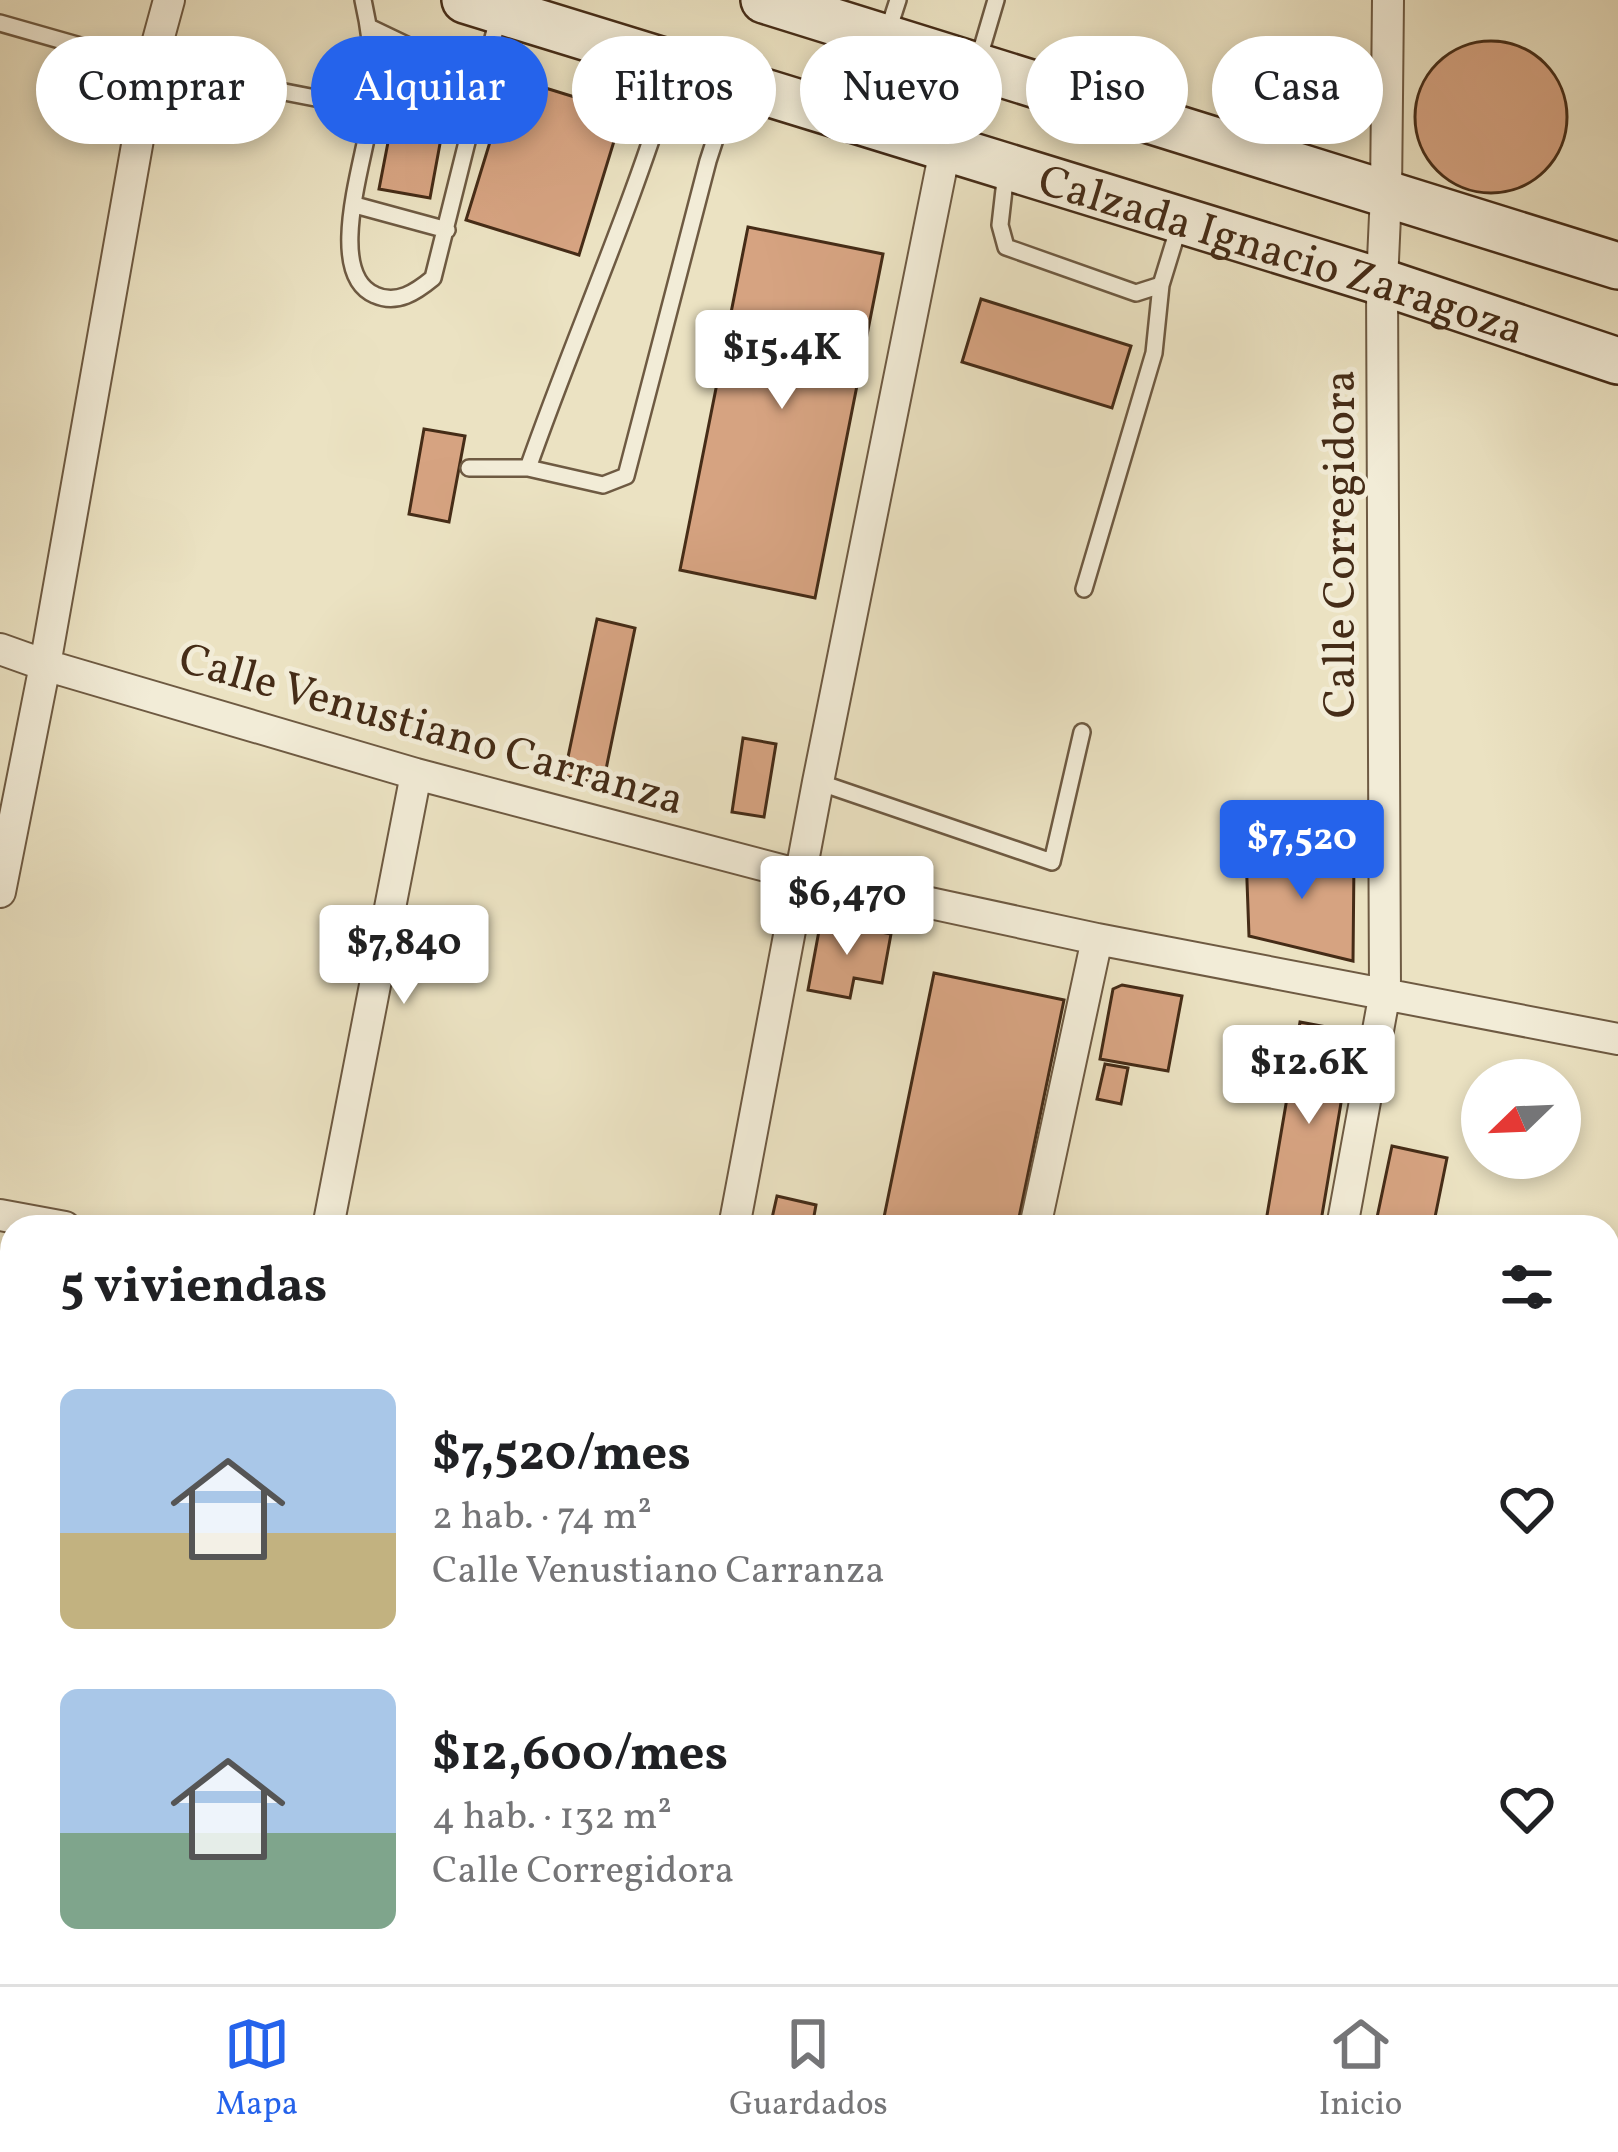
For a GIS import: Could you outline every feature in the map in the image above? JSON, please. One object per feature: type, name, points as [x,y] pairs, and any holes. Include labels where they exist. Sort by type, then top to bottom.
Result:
[{"type":"main road","name":"Calzada Ignacio Zaragoza","points":[[764,0],[892,19],[923,36]]},
{"type":"main road","name":"Calzada Ignacio Zaragoza","points":[[482,5],[582,36]]},
{"type":"main road","name":"Calzada Ignacio Zaragoza","points":[[1002,74],[1618,266]]},
{"type":"main road","name":"Calzada Ignacio Zaragoza","points":[[776,97],[1382,283],[1618,361]]},
{"type":"street","points":[[159,36],[169,0]]},
{"type":"street","name":"Calle Corregidora","points":[[1344,1215],[1384,992],[1382,283],[1388,0]]},
{"type":"street","points":[[0,892],[137,144]]},
{"type":"street","points":[[736,1215],[945,150]]},
{"type":"street","name":"Calle Venustiano Carranza","points":[[0,649],[416,774],[800,875],[1097,939],[1618,1039]]},
{"type":"street","points":[[330,1215],[416,774]]},
{"type":"street","points":[[1038,1215],[1097,939]]},
{"type":"lane","points":[[363,0],[369,36]]},
{"type":"lane","points":[[984,36],[993,1]]},
{"type":"lane","points":[[482,5],[483,36]]},
{"type":"lane","points":[[0,23],[47,36]]},
{"type":"lane","points":[[369,27],[388,36]]},
{"type":"lane","points":[[366,144],[347,245],[354,274],[370,294],[392,299],[414,293],[433,278],[468,144]]},
{"type":"lane","points":[[528,468],[650,144]]},
{"type":"lane","points":[[469,468],[528,468],[603,485],[626,476],[713,144]]},
{"type":"lane","points":[[1006,169],[1000,225],[1006,247],[1136,293],[1161,285]]},
{"type":"lane","points":[[355,205],[447,230]]},
{"type":"lane","points":[[1084,589],[1154,353],[1161,285],[1181,221]]},
{"type":"lane","points":[[818,782],[1052,862],[1082,732]]},
{"type":"building","points":[[1491,41],[1520,47],[1544,64],[1561,88],[1567,117],[1561,146],[1544,170],[1520,187],[1491,193],[1462,187],[1438,170],[1421,146],[1415,117],[1421,88],[1438,64],[1462,47]]},
{"type":"building","points":[[548,89],[572,96],[572,144],[613,144],[579,255],[466,220],[489,144],[548,144]]},
{"type":"building","points":[[388,144],[440,144],[430,198],[379,189]]},
{"type":"building","points":[[748,227],[883,254],[815,598],[680,570]]},
{"type":"building","points":[[981,299],[1131,346],[1112,408],[962,362]]},
{"type":"building","points":[[424,429],[465,436],[449,522],[409,514]]},
{"type":"building","points":[[597,619],[635,628],[603,784],[564,776]]},
{"type":"building","points":[[743,738],[776,744],[764,817],[732,812]]},
{"type":"building","points":[[1246,854],[1354,859],[1353,961],[1249,936]]},
{"type":"building","points":[[821,920],[891,934],[882,983],[854,978],[850,998],[808,990]]},
{"type":"building","points":[[934,973],[1064,1000],[1019,1215],[884,1215]]},
{"type":"building","points":[[1122,985],[1182,996],[1168,1071],[1100,1059],[1113,989]]},
{"type":"building","points":[[1300,1022],[1353,1032],[1322,1215],[1267,1215]]},
{"type":"building","points":[[1105,1064],[1128,1068],[1121,1104],[1097,1099]]},
{"type":"building","points":[[1392,1146],[1447,1158],[1435,1215],[1378,1215]]},
{"type":"building","points":[[777,1196],[816,1205],[814,1215],[773,1215]]}]
